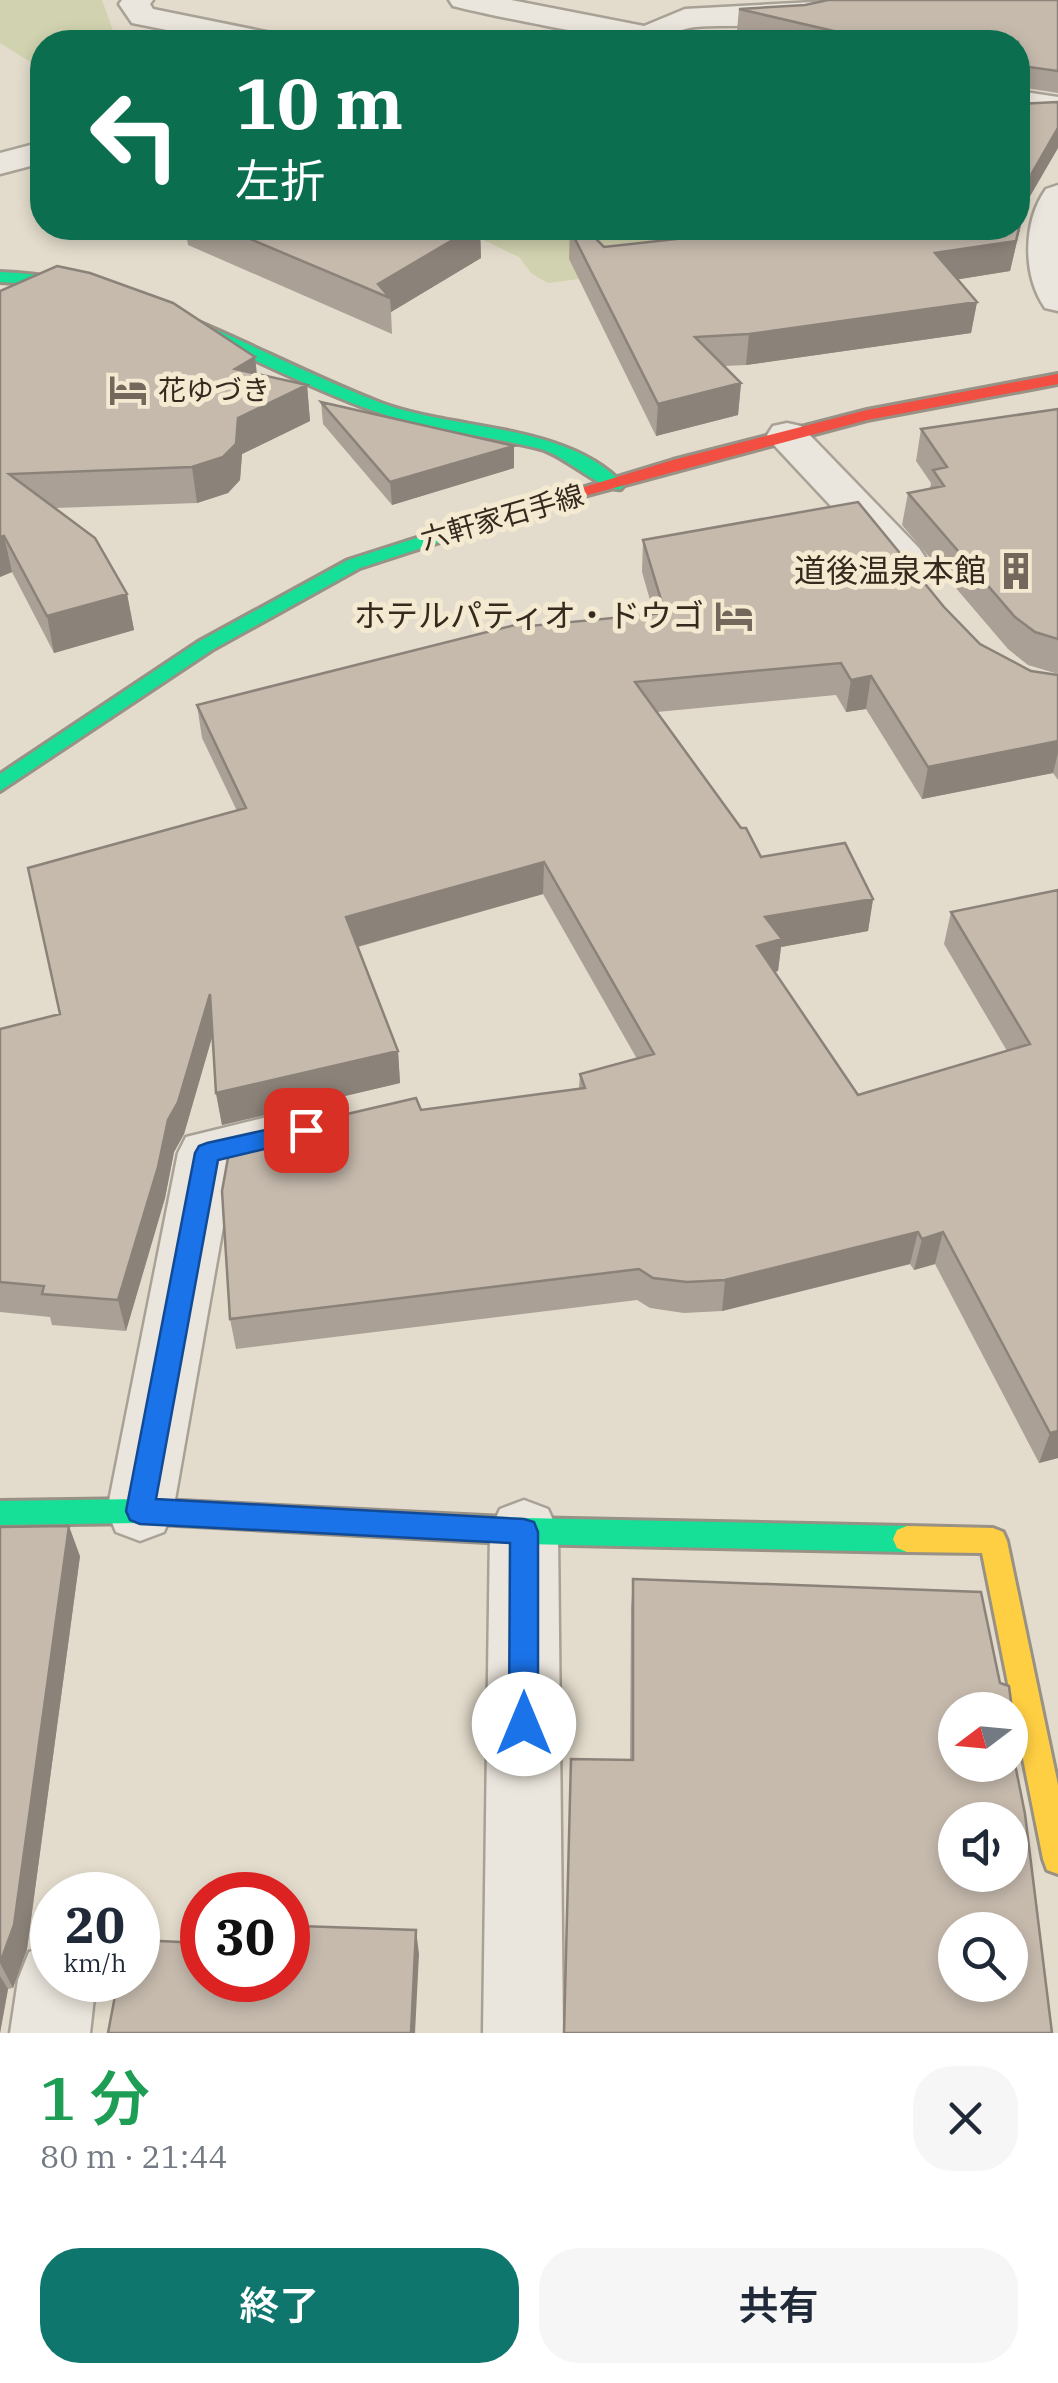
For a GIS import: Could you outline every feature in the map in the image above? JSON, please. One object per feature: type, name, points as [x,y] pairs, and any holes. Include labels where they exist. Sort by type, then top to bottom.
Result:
[{"type":"street","points":[[138,0],[134,4],[143,16],[211,30]]},
{"type":"street","points":[[464,0],[601,30]]},
{"type":"street","points":[[660,30],[685,18],[806,13],[836,0]]},
{"type":"street","points":[[1030,103],[1058,107]]},
{"type":"street","points":[[0,164],[30,155]]},
{"type":"street","points":[[1058,196],[1048,236],[1048,265],[1058,300]]},
{"type":"street","points":[[0,276],[48,280],[166,312],[377,407],[441,425],[550,446],[590,466],[615,485]]},
{"type":"street","name":"六軒家石手線","points":[[0,784],[205,646],[354,564],[493,516],[787,435],[1008,385],[1058,379]]},
{"type":"street","points":[[787,435],[905,559],[925,586]]},
{"type":"street","points":[[140,1511],[207,1153],[351,1120]]},
{"type":"street","points":[[0,1512],[140,1511],[524,1532],[993,1541],[1058,1859]]},
{"type":"street","points":[[523,2033],[524,1532]]},
{"type":"street","points":[[50,2033],[54,2002]]},
{"type":"green space","points":[[0,0],[102,0],[113,30],[30,30],[30,62],[0,43]]},
{"type":"green space","points":[[483,240],[691,240],[690,265],[548,283],[532,274],[519,257]]},
{"type":"building","points":[[828,0],[1058,0],[1058,71],[1030,67],[1030,30],[829,30],[739,9]]},
{"type":"building","points":[[1058,102],[1058,128],[1030,182],[1030,103]]},
{"type":"building","points":[[252,240],[453,240],[378,284],[390,298]]},
{"type":"building","points":[[576,240],[597,240],[604,247],[667,240],[1016,240],[935,253],[977,302],[749,334],[695,337],[741,383],[658,404]]},
{"type":"building","name":"花ゆづき","points":[[57,266],[90,273],[173,303],[255,357],[235,369],[307,385],[238,418],[236,444],[223,457],[192,467],[9,474],[95,538],[127,594],[47,616],[4,536],[0,537],[0,291]]},
{"type":"building","points":[[321,402],[514,446],[390,482]]},
{"type":"building","name":"道後温泉本館","points":[[1058,409],[1058,639],[1035,632],[1015,617],[908,493],[944,486],[933,470],[947,467],[921,429]]},
{"type":"building","points":[[858,502],[944,607],[980,644],[1031,671],[1058,675],[1058,741],[928,767],[871,676],[851,680],[841,663],[635,682],[741,828],[746,828],[761,857],[845,843],[873,899],[765,917],[782,939],[757,946],[858,1095],[1030,1044],[951,912],[1058,890],[1058,1431],[1050,1433],[943,1232],[922,1239],[918,1232],[725,1280],[687,1282],[653,1278],[639,1269],[230,1319],[222,1191],[231,1141],[416,1098],[421,1110],[585,1088],[580,1074],[654,1054],[544,862],[346,917],[398,1051],[216,1093],[210,994],[178,1102],[168,1120],[118,1300],[42,1294],[44,1286],[0,1282],[0,1029],[60,1014],[28,868],[246,808],[197,705],[527,622],[530,626],[665,613],[643,540]]},
{"type":"building","points":[[69,1526],[14,1925],[0,1963],[0,1527]]},
{"type":"building","points":[[633,1579],[981,1592],[1000,1683],[1009,1686],[1010,1692],[938,1692],[938,1782],[1019,1782],[1023,1802],[938,1802],[938,1892],[1028,1892],[1028,1838],[1052,2033],[564,2033],[571,1759],[633,1760]]},
{"type":"building","points":[[310,1926],[416,1930],[411,2033],[108,2033],[114,2002],[160,2002],[160,1941],[180,1942],[180,2002],[310,2002]]},
{"type":"traffic: fast","points":[[0,277],[48,279],[166,312],[377,407],[454,428],[550,446],[590,466],[615,485]]},
{"type":"traffic: fast","points":[[0,784],[205,646],[354,564],[554,499]]},
{"type":"traffic: fast","points":[[0,1513],[140,1511],[524,1531],[907,1539]]},
{"type":"traffic: slow","points":[[907,1539],[993,1541],[1058,1859]]},
{"type":"traffic: jam","points":[[554,499],[867,415],[1058,379]]},
{"type":"place","name":"花ゆづき","points":[[128,390]]},
{"type":"place","name":"道後温泉本館","points":[[1016,571]]},
{"type":"place","name":"ホテルパティオ・ドウゴ","points":[[734,616]]},
{"type":"route","points":[[306,1130],[207,1153],[140,1511],[524,1532],[524,1724]]}]
